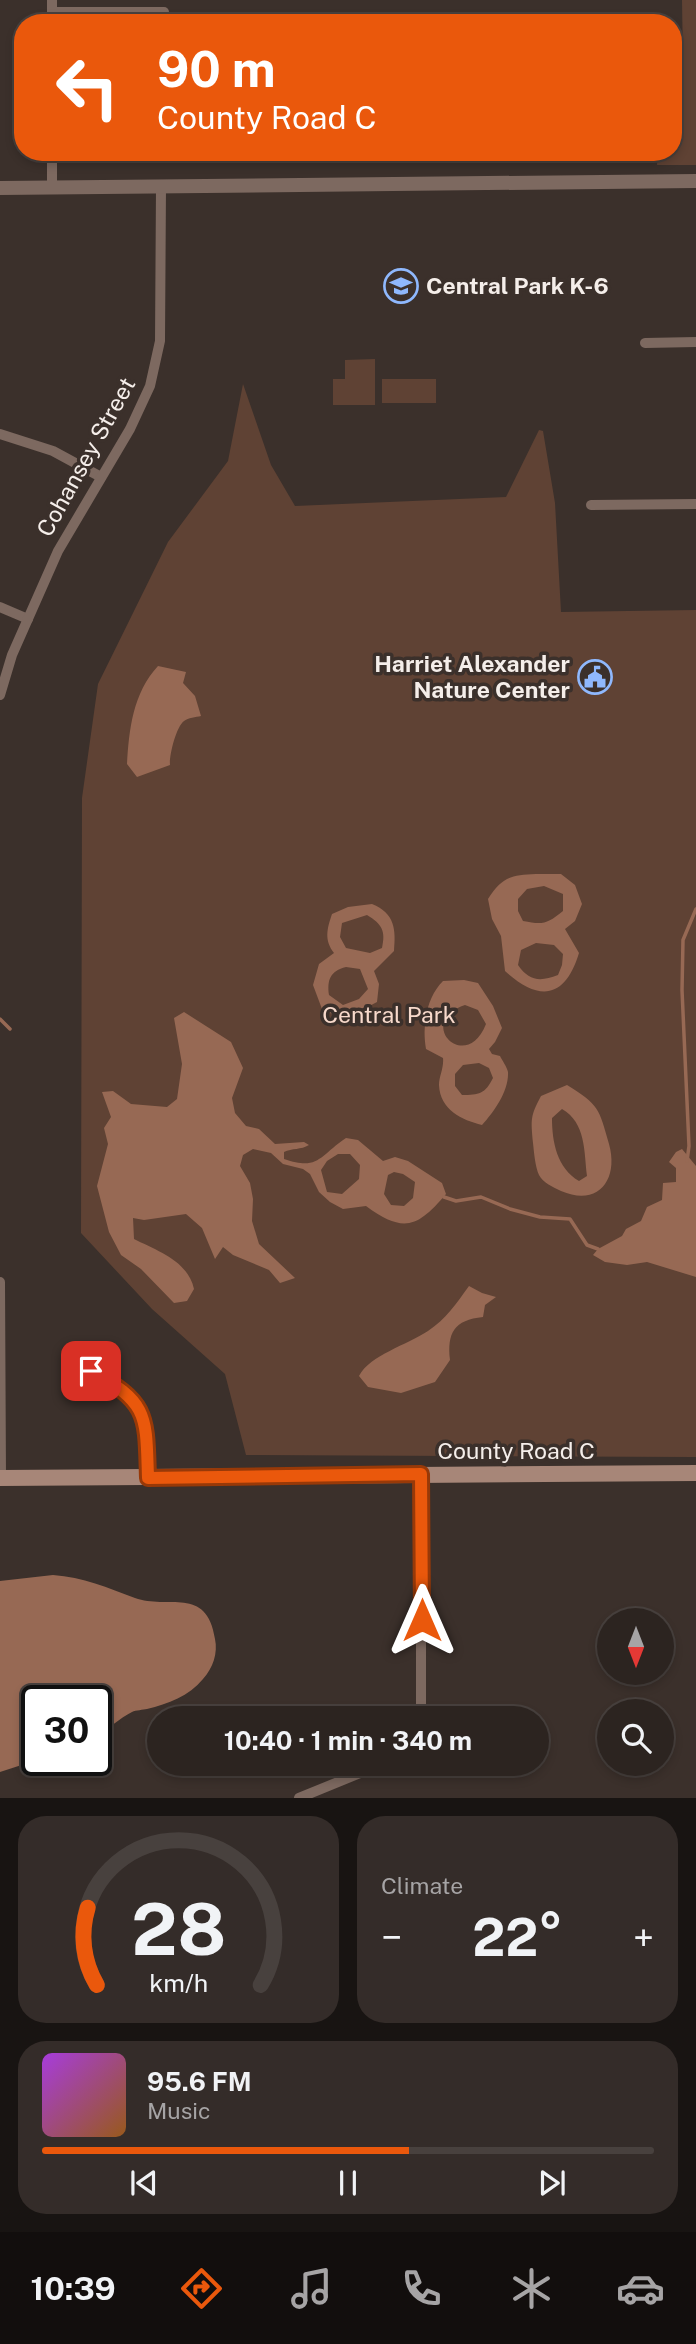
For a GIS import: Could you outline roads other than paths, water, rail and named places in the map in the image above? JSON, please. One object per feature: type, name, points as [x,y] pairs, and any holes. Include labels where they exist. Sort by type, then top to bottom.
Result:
[{"type":"main road","name":"County Road C","points":[[0,1478],[696,1473]]},
{"type":"street","points":[[127,14],[164,12]]},
{"type":"street","points":[[52,161],[52,188]]},
{"type":"street","points":[[0,188],[696,181]]},
{"type":"street","name":"Cohansey Street","points":[[0,695],[8,667],[58,551],[142,408],[156,364],[162,317],[161,187]]},
{"type":"street","points":[[645,343],[696,342]]},
{"type":"street","points":[[0,434],[53,451],[101,477]]},
{"type":"street","points":[[591,505],[696,504]]},
{"type":"street","points":[[0,607],[28,619]]},
{"type":"street","points":[[0,1282],[0,1478]]},
{"type":"street","points":[[91,1371],[124,1391],[139,1410],[147,1434],[148,1478]]},
{"type":"street","points":[[421,1474],[421,1706]]},
{"type":"street","points":[[299,1798],[353,1776]]},
{"type":"waterway","points":[[687,1161],[689,1146],[682,990],[683,940],[696,909]]},
{"type":"waterway","points":[[0,1019],[10,1029]]},
{"type":"waterway","points":[[444,1197],[456,1201],[481,1197],[540,1217],[570,1219],[587,1245],[598,1249]]},
{"type":"place","name":"Central Park K-6","points":[[401,286]]},
{"type":"place","name":"Harriet Alexander Nature Center","points":[[595,677]]},
{"type":"park label","name":"Central Park","points":[[389,1015]]}]
